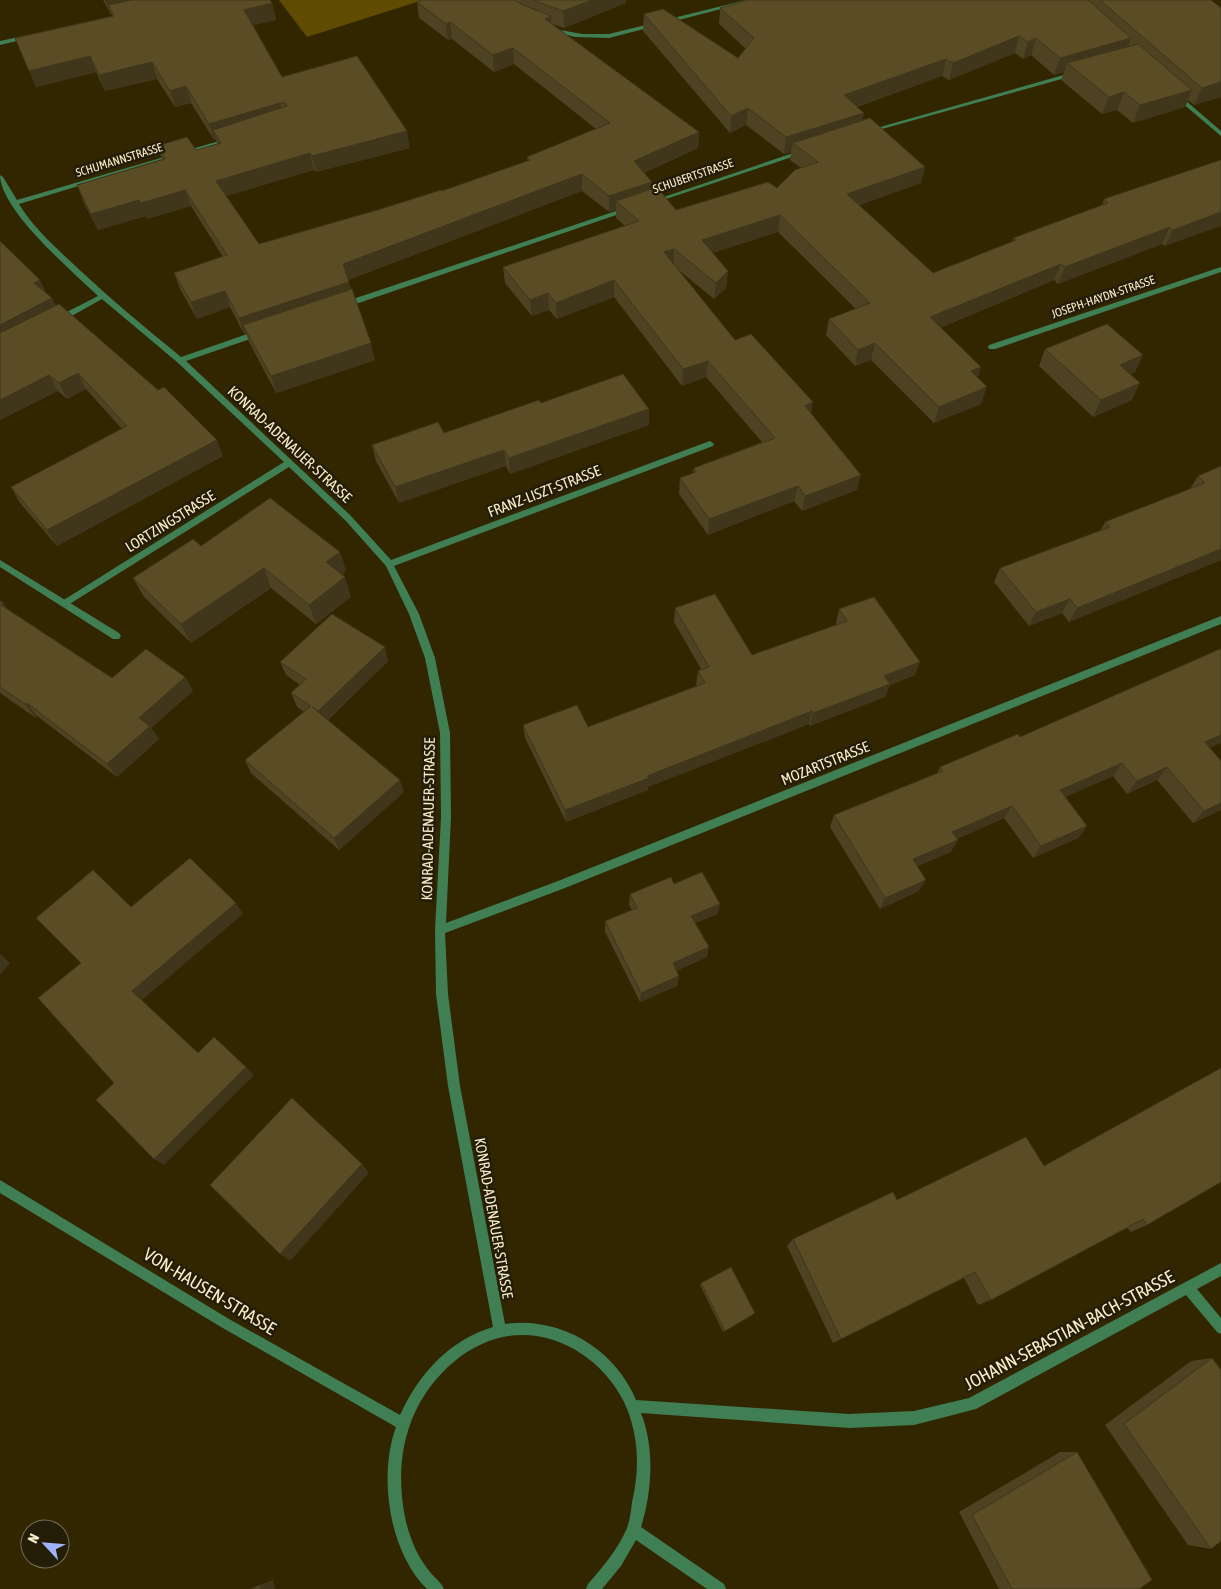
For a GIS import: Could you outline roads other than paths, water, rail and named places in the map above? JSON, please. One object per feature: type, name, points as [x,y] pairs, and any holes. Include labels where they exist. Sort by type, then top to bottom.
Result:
[{"type":"street","points":[[548,28],[563,34],[589,37],[609,36],[753,0]]},
{"type":"street","points":[[0,43],[38,35]]},
{"type":"street","points":[[863,133],[1086,70]]},
{"type":"street","points":[[1169,89],[1221,134]]},
{"type":"street","name":"SCHUMANNSTRASSE","points":[[16,203],[240,136]]},
{"type":"street","name":"SCHUBERTSTRASSE","points":[[647,204],[806,151]]},
{"type":"street","name":"KONRAD-ADENAUER-STRASSE","points":[[0,177],[24,219],[103,296],[180,360],[348,518],[388,564],[414,614],[430,658],[445,733],[446,817],[440,930],[442,994],[454,1086],[500,1330]]},
{"type":"street","name":"SCHUBERTSTRASSE","points":[[338,307],[637,207]]},
{"type":"street","name":"JOSEPH-HAYDN-STRASSE","points":[[992,347],[1221,269]]},
{"type":"street","points":[[52,323],[103,296]]},
{"type":"street","points":[[180,360],[264,332]]},
{"type":"street","name":"FRANZ-LISZT-STRASSE","points":[[388,564],[710,444]]},
{"type":"street","name":"LORTZINGSTRASSE","points":[[65,603],[289,462]]},
{"type":"street","points":[[0,563],[116,636]]},
{"type":"street","name":"MOZARTSTRASSE","points":[[440,930],[570,881],[1221,620]]},
{"type":"street","name":"VON-HAUSEN-STRASSE","points":[[0,1186],[226,1323],[403,1424]]},
{"type":"street","name":"JOHANN-SEBASTIAN-BACH-STRASSE","points":[[632,1406],[849,1421],[914,1418],[971,1404],[1221,1269]]},
{"type":"street","points":[[1188,1287],[1221,1328]]},
{"type":"street","points":[[433,1588],[412,1557],[399,1526],[393,1492],[394,1457],[403,1424],[419,1391],[442,1363],[470,1342],[500,1330],[532,1328],[563,1335],[592,1351],[615,1375],[632,1406],[643,1445],[643,1487],[633,1530],[616,1563],[593,1589]]},
{"type":"street","points":[[633,1530],[719,1589]]}]
